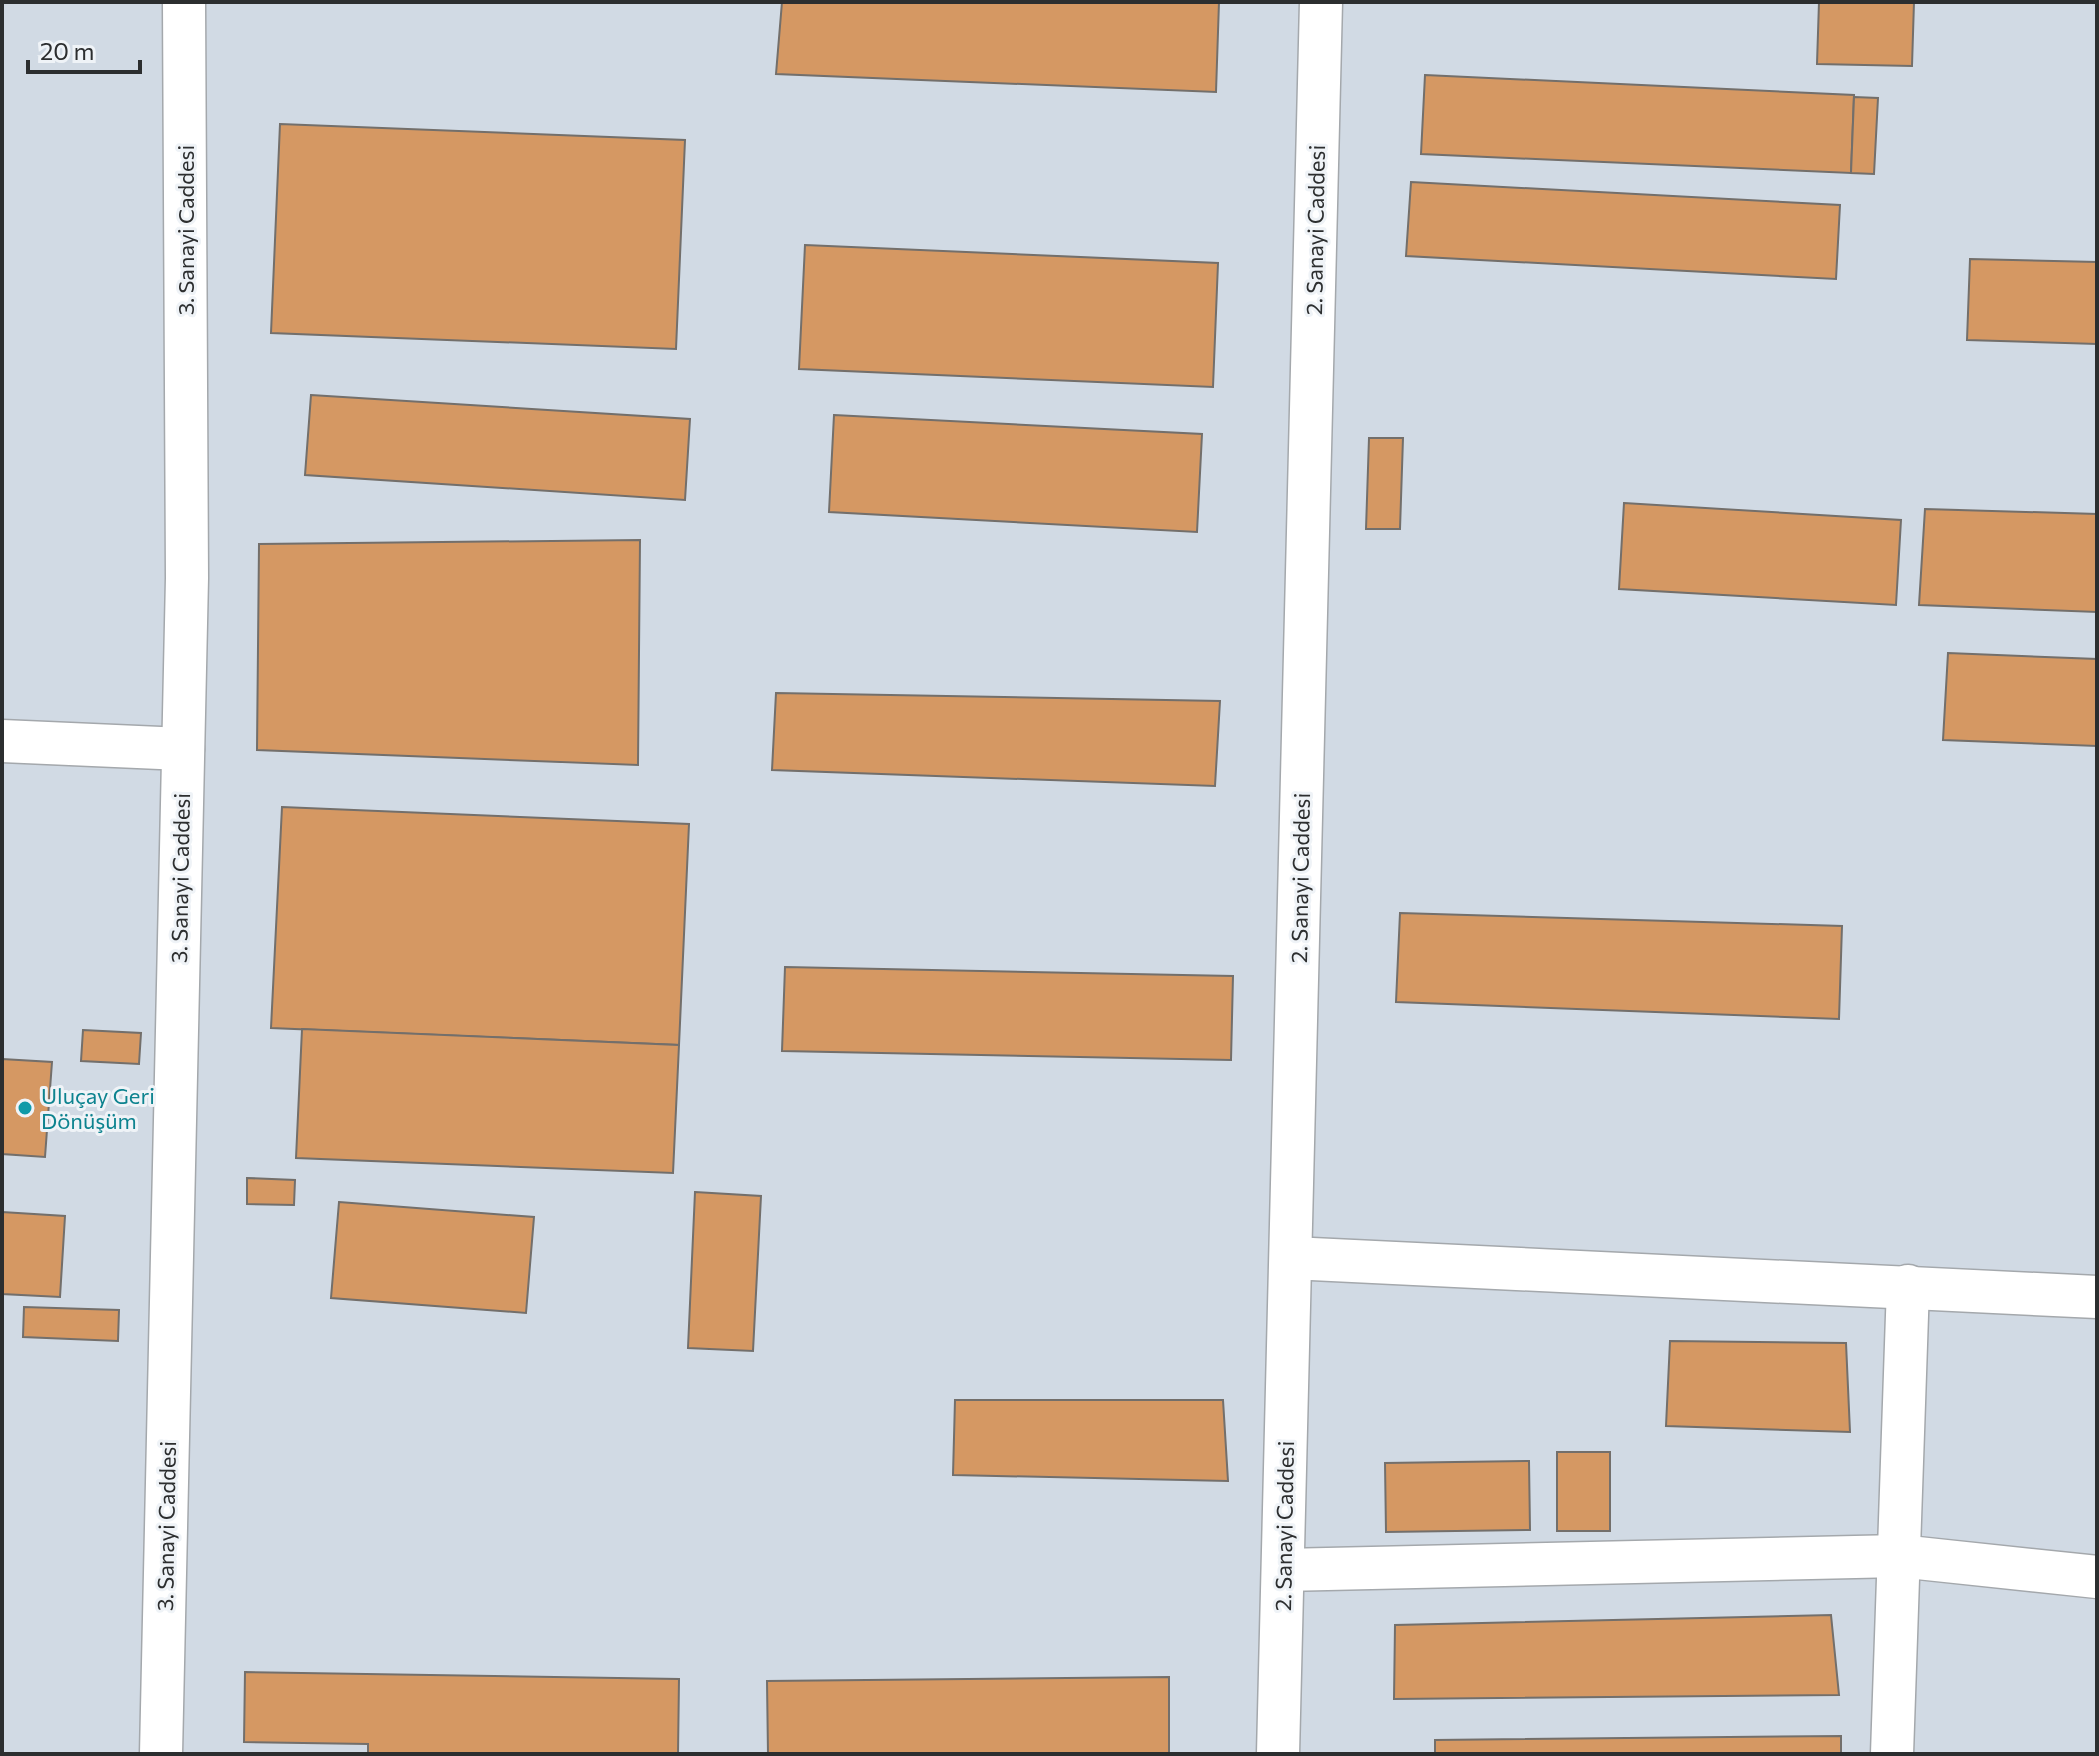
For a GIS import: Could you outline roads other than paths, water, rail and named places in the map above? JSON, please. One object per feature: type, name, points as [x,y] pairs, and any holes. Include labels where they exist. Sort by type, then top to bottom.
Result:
[{"type":"street","name":"3. Sanayi Caddesi","points":[[161,1754],[187,578],[184,2]]},
{"type":"street","name":"2. Sanayi Caddesi","points":[[1278,1754],[1321,2]]},
{"type":"street","points":[[2,741],[183,749]]},
{"type":"street","points":[[1291,1258],[2097,1297]]},
{"type":"street","points":[[1892,1754],[1908,1286]]},
{"type":"street","points":[[1283,1570],[1899,1556],[2097,1577]]},
{"type":"place","name":"Uluçay Geri Dönüşüm","points":[[25,1108]]}]
